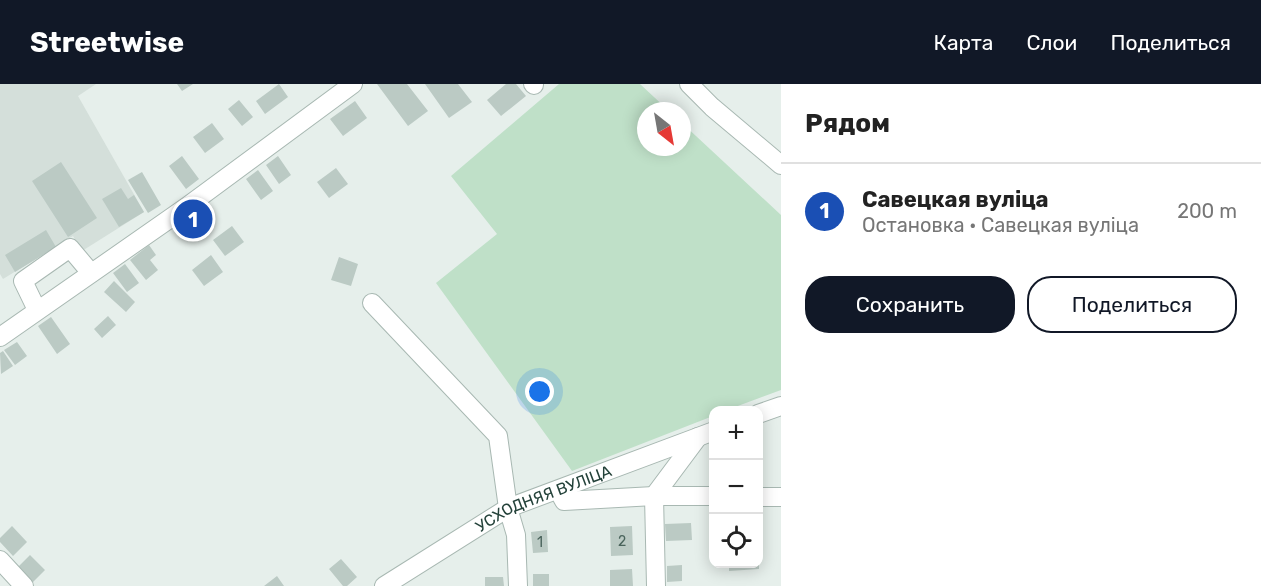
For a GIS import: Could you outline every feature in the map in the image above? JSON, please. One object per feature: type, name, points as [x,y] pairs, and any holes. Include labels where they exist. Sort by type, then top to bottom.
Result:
[{"type":"street","points":[[0,337],[185,208],[353,84]]},
{"type":"street","points":[[689,84],[781,165]]},
{"type":"street","points":[[37,310],[22,281],[70,248],[91,273]]},
{"type":"street","points":[[372,303],[498,436],[508,508],[516,535],[518,586]]},
{"type":"street","points":[[763,413],[781,406]]},
{"type":"street","points":[[656,586],[654,496],[706,434]]},
{"type":"street","name":"УСХОДНЯЯ ВУЛІЦА","points":[[384,586],[508,508],[706,434]]},
{"type":"street","points":[[558,489],[564,501],[654,496],[709,496]]},
{"type":"street","points":[[763,496],[781,497],[781,506]]},
{"type":"street","points":[[0,561],[24,586]]},
{"type":"shaded area","points":[[0,84],[96,84],[78,96],[144,212],[82,251],[73,236],[3,279],[0,274]]},
{"type":"green space","points":[[559,84],[640,84],[659,102],[637,102],[637,156],[691,156],[691,131],[781,215],[781,390],[738,406],[709,406],[709,418],[572,471],[436,283],[497,234],[451,176]]},
{"type":"building","points":[[177,84],[193,84],[182,91]]},
{"type":"building","points":[[279,84],[288,97],[265,114],[256,101]]},
{"type":"building","points":[[377,84],[407,84],[428,111],[408,126]]},
{"type":"building","points":[[425,84],[458,84],[472,102],[449,118]]},
{"type":"building","points":[[506,84],[516,84],[526,96],[501,116],[487,100]]},
{"type":"building","points":[[239,100],[253,117],[242,126],[228,109]]},
{"type":"building","points":[[355,101],[367,118],[343,136],[330,119]]},
{"type":"building","points":[[212,123],[224,139],[205,153],[193,137]]},
{"type":"building","points":[[182,156],[199,179],[186,189],[169,166]]},
{"type":"building","points":[[278,156],[291,175],[279,184],[266,165]]},
{"type":"building","points":[[61,162],[97,218],[68,237],[32,181]]},
{"type":"building","points":[[336,168],[348,184],[329,198],[317,182]]},
{"type":"building","points":[[258,170],[273,191],[261,200],[246,179]]},
{"type":"building","points":[[142,172],[161,205],[148,213],[128,180]]},
{"type":"building","points":[[121,188],[128,199],[134,195],[144,212],[119,227],[102,199]]},
{"type":"building","points":[[232,226],[244,242],[225,256],[213,240]]},
{"type":"building","points":[[46,230],[56,247],[15,272],[5,255]]},
{"type":"building","points":[[149,245],[156,255],[150,260],[158,270],[146,280],[130,260]]},
{"type":"building","points":[[211,255],[223,272],[204,286],[192,270]]},
{"type":"building","points":[[339,257],[358,264],[351,286],[331,280]]},
{"type":"building","points":[[125,264],[139,283],[127,292],[113,273]]},
{"type":"building","points":[[114,281],[135,302],[126,312],[104,292]]},
{"type":"building","points":[[108,316],[116,325],[102,338],[94,329]]},
{"type":"building","points":[[51,317],[70,344],[57,354],[38,326]]},
{"type":"building","points":[[17,342],[27,356],[15,365],[4,350]]},
{"type":"building","points":[[3,351],[13,366],[1,374],[0,353]]},
{"type":"building","points":[[691,523],[692,540],[666,541],[665,524]]},
{"type":"building","points":[[12,526],[27,542],[13,556],[0,542],[0,538]]},
{"type":"building","points":[[632,526],[633,555],[611,556],[610,527]]},
{"type":"building","points":[[547,530],[548,552],[533,553],[531,532]]},
{"type":"building","points":[[30,555],[45,570],[32,583],[17,568]]},
{"type":"building","points":[[341,559],[357,577],[347,586],[343,586],[329,569]]},
{"type":"building","points":[[682,565],[682,581],[667,582],[667,566]]},
{"type":"building","points":[[729,568],[759,568],[759,569],[729,571]]},
{"type":"building","points":[[632,569],[633,586],[610,586],[610,570]]},
{"type":"building","points":[[533,574],[549,574],[549,586],[533,586]]},
{"type":"building","points":[[277,576],[284,586],[264,586]]},
{"type":"building","points":[[485,577],[503,577],[504,586],[485,586]]},
{"type":"place","name":"Савецкая вуліца","points":[[193,219]]}]
